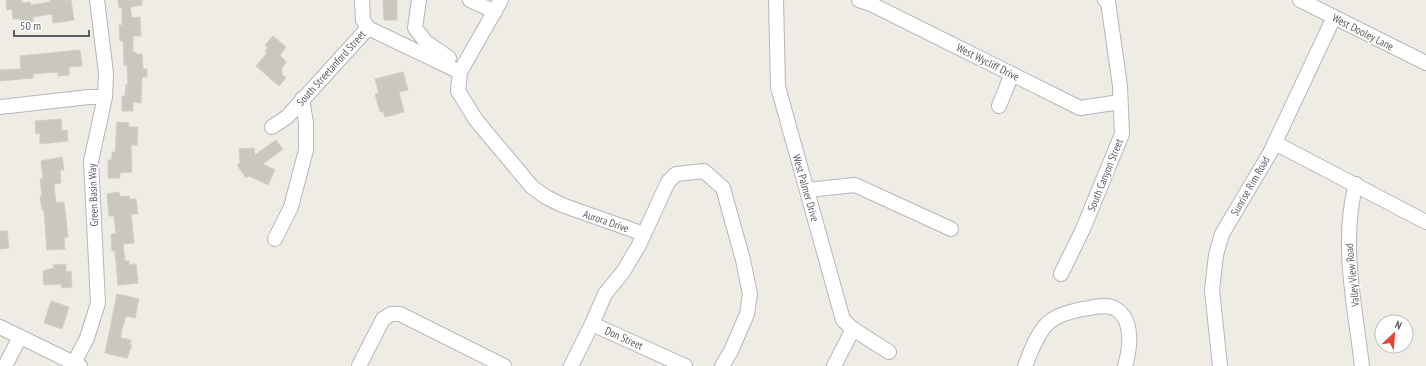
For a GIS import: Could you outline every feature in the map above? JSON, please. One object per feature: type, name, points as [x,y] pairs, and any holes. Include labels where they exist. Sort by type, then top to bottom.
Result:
[{"type":"street","name":"Green Basin Way","points":[[77,365],[98,303],[91,161],[105,97],[106,73],[97,0]]},
{"type":"street","points":[[362,0],[363,20],[368,28]]},
{"type":"street","points":[[420,0],[415,28],[426,42],[445,56],[454,60],[460,72]]},
{"type":"street","points":[[460,72],[498,6],[470,0]]},
{"type":"street","name":"West Palmer Drive","points":[[776,0],[778,88],[843,320],[853,329],[889,352]]},
{"type":"street","name":"West Wycliff Drive","points":[[859,0],[873,5],[1080,108],[1120,102]]},
{"type":"street","name":"South Canyon Street","points":[[1061,274],[1083,229],[1122,134],[1120,102],[1108,2],[1105,0]]},
{"type":"street","name":"West Dooley Lane","points":[[1300,0],[1426,63]]},
{"type":"street","name":"Sunrise Rim Road","points":[[1220,366],[1212,290],[1216,255],[1222,234],[1274,143],[1334,17]]},
{"type":"street","name":"South Streetanford Street","points":[[272,127],[287,118],[368,28],[460,72]]},
{"type":"street","name":"Aurora Drive","points":[[460,72],[458,91],[476,120],[532,187],[546,197],[562,205],[644,234],[668,182],[676,174],[687,172],[704,172],[723,188],[740,246],[750,294],[747,314],[731,351],[722,366]]},
{"type":"street","points":[[999,106],[1012,74]]},
{"type":"street","points":[[0,107],[105,97]]},
{"type":"street","points":[[275,239],[291,206],[306,150],[306,123],[302,100]]},
{"type":"street","points":[[1274,143],[1356,184],[1426,222]]},
{"type":"street","name":"Valley View Road","points":[[1356,184],[1350,204],[1348,242],[1362,366]]},
{"type":"street","points":[[807,190],[855,185],[951,229]]},
{"type":"street","name":"Don Street","points":[[644,234],[623,272],[605,294],[592,324],[686,366]]},
{"type":"street","points":[[1025,366],[1046,325],[1053,319],[1071,311],[1099,306],[1115,308],[1124,317],[1130,334],[1125,366]]},
{"type":"street","points":[[359,366],[383,319],[391,314],[400,314],[504,366]]},
{"type":"street","points":[[571,366],[592,324]]},
{"type":"street","points":[[0,327],[77,365]]},
{"type":"street","points":[[834,366],[853,329]]},
{"type":"street","points":[[5,366],[20,337]]},
{"type":"building","points":[[6,0],[22,0],[22,3],[30,2],[31,5],[50,2],[50,0],[71,0],[74,20],[53,23],[52,14],[33,17],[33,22],[21,24],[21,19],[13,19],[12,9],[7,10]]},
{"type":"building","points":[[118,0],[142,0],[142,5],[130,7],[132,18],[140,17],[141,36],[133,36],[133,52],[136,54],[142,54],[143,69],[147,69],[147,77],[142,77],[141,103],[133,102],[133,111],[122,111],[122,96],[125,96],[126,84],[128,85],[127,65],[124,65],[123,41],[120,41],[119,25],[122,25],[122,8],[119,8]]},
{"type":"building","points":[[383,0],[397,0],[397,20],[384,20]]},
{"type":"building","points":[[273,36],[286,47],[280,55],[286,62],[282,68],[282,74],[286,78],[279,86],[256,66],[267,53],[265,51],[268,48],[265,45]]},
{"type":"building","points":[[80,50],[82,66],[69,67],[69,75],[58,76],[58,72],[33,74],[33,78],[0,81],[0,70],[21,69],[20,56]]},
{"type":"building","points":[[403,72],[408,90],[399,92],[404,112],[385,117],[383,111],[380,112],[375,94],[379,93],[375,79]]},
{"type":"building","points":[[61,119],[62,131],[67,130],[68,141],[40,144],[40,133],[36,134],[35,121]]},
{"type":"building","points":[[117,122],[129,123],[129,127],[138,127],[137,145],[131,145],[132,172],[120,173],[120,178],[108,178],[108,160],[112,160],[112,152],[115,152]]},
{"type":"building","points":[[276,140],[283,149],[263,164],[275,170],[268,185],[249,176],[246,178],[237,165],[240,163],[239,149],[254,148],[255,155]]},
{"type":"building","points":[[62,157],[64,170],[60,170],[61,183],[54,184],[56,203],[64,202],[68,237],[64,238],[65,249],[47,250],[44,210],[42,210],[40,196],[42,196],[40,179],[43,178],[41,161]]},
{"type":"building","points":[[119,192],[120,197],[129,196],[130,199],[136,199],[138,214],[131,214],[134,243],[123,244],[125,261],[129,261],[129,265],[136,264],[138,283],[118,285],[115,251],[112,251],[111,234],[116,234],[114,216],[109,216],[107,194]]},
{"type":"building","points":[[0,231],[7,231],[9,248],[0,249]]},
{"type":"building","points":[[66,264],[66,272],[71,271],[72,287],[62,288],[61,284],[44,285],[43,271],[54,268],[53,265]]},
{"type":"building","points":[[117,294],[139,299],[135,318],[126,316],[121,333],[121,338],[131,340],[130,345],[132,345],[127,358],[105,353]]},
{"type":"building","points":[[51,301],[69,307],[62,329],[44,323]]}]
